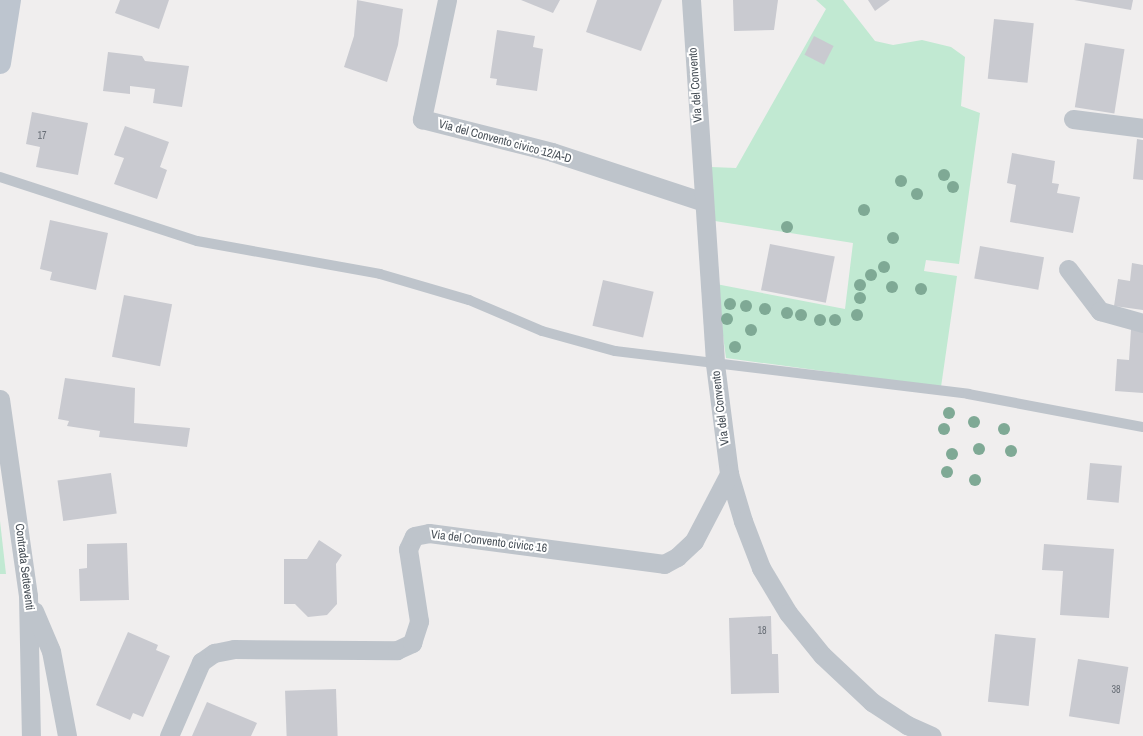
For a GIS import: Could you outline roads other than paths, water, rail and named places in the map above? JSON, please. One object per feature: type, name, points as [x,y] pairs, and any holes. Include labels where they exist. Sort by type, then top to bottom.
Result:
[{"type":"main road","points":[[0,64],[10,0]]},
{"type":"street","name":"Via del Convento civico 12/A-D","points":[[447,0],[422,119],[552,152],[704,202]]},
{"type":"street","name":"Via del Convento","points":[[691,0],[716,364],[729,474],[761,568],[788,613],[822,655],[872,702],[907,725],[932,736]]},
{"type":"street","points":[[1073,119],[1143,128]]},
{"type":"street","points":[[1068,268],[1100,311],[1143,323]]},
{"type":"street","name":"Contrada Setteventi","points":[[0,399],[28,596],[31,736]]},
{"type":"street","name":"Via del Convento civicc 16","points":[[169,736],[201,662],[214,653],[234,649],[397,650],[412,643],[419,621],[408,549],[414,536],[429,533],[664,564],[677,557],[694,540],[729,474]]},
{"type":"street","points":[[28,596],[51,651],[68,736]]},
{"type":"lane","points":[[0,178],[197,241],[380,274],[470,300],[542,331],[615,351],[968,394],[1143,427]]}]
